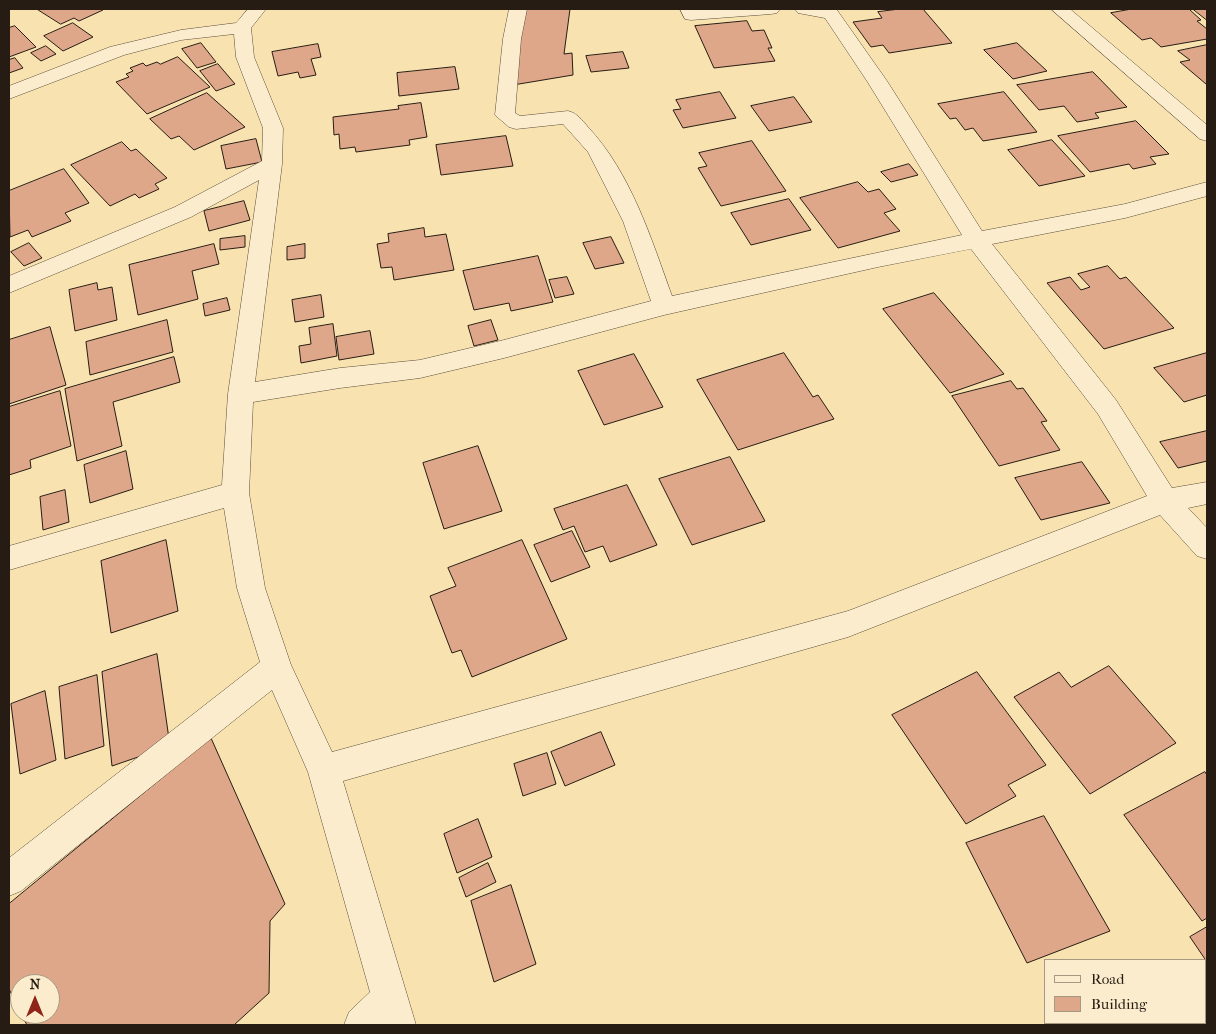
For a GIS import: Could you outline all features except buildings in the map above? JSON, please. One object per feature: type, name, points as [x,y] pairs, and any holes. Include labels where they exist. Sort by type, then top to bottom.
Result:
[{"type":"street","points":[[518,9],[512,39],[505,115],[516,123],[568,117],[597,148],[634,221],[664,306]]},
{"type":"street","points":[[689,9],[691,15],[771,9]]},
{"type":"street","points":[[804,9],[831,14],[877,81],[976,240],[1107,407],[1165,501],[1207,547]]},
{"type":"street","points":[[1060,9],[1207,135]]},
{"type":"street","points":[[9,93],[117,51],[249,18],[244,57],[273,128],[272,164],[241,394],[235,494],[251,588],[277,667],[324,770],[394,1012],[362,1025]]},
{"type":"street","points":[[9,285],[183,212],[272,164]]},
{"type":"street","points":[[241,394],[340,378],[420,368],[504,349],[664,306],[878,259],[1125,211],[1207,189]]},
{"type":"street","points":[[324,770],[848,624],[1165,501],[1207,493]]},
{"type":"street","points":[[9,558],[235,494]]},
{"type":"street","points":[[9,879],[277,667]]}]
